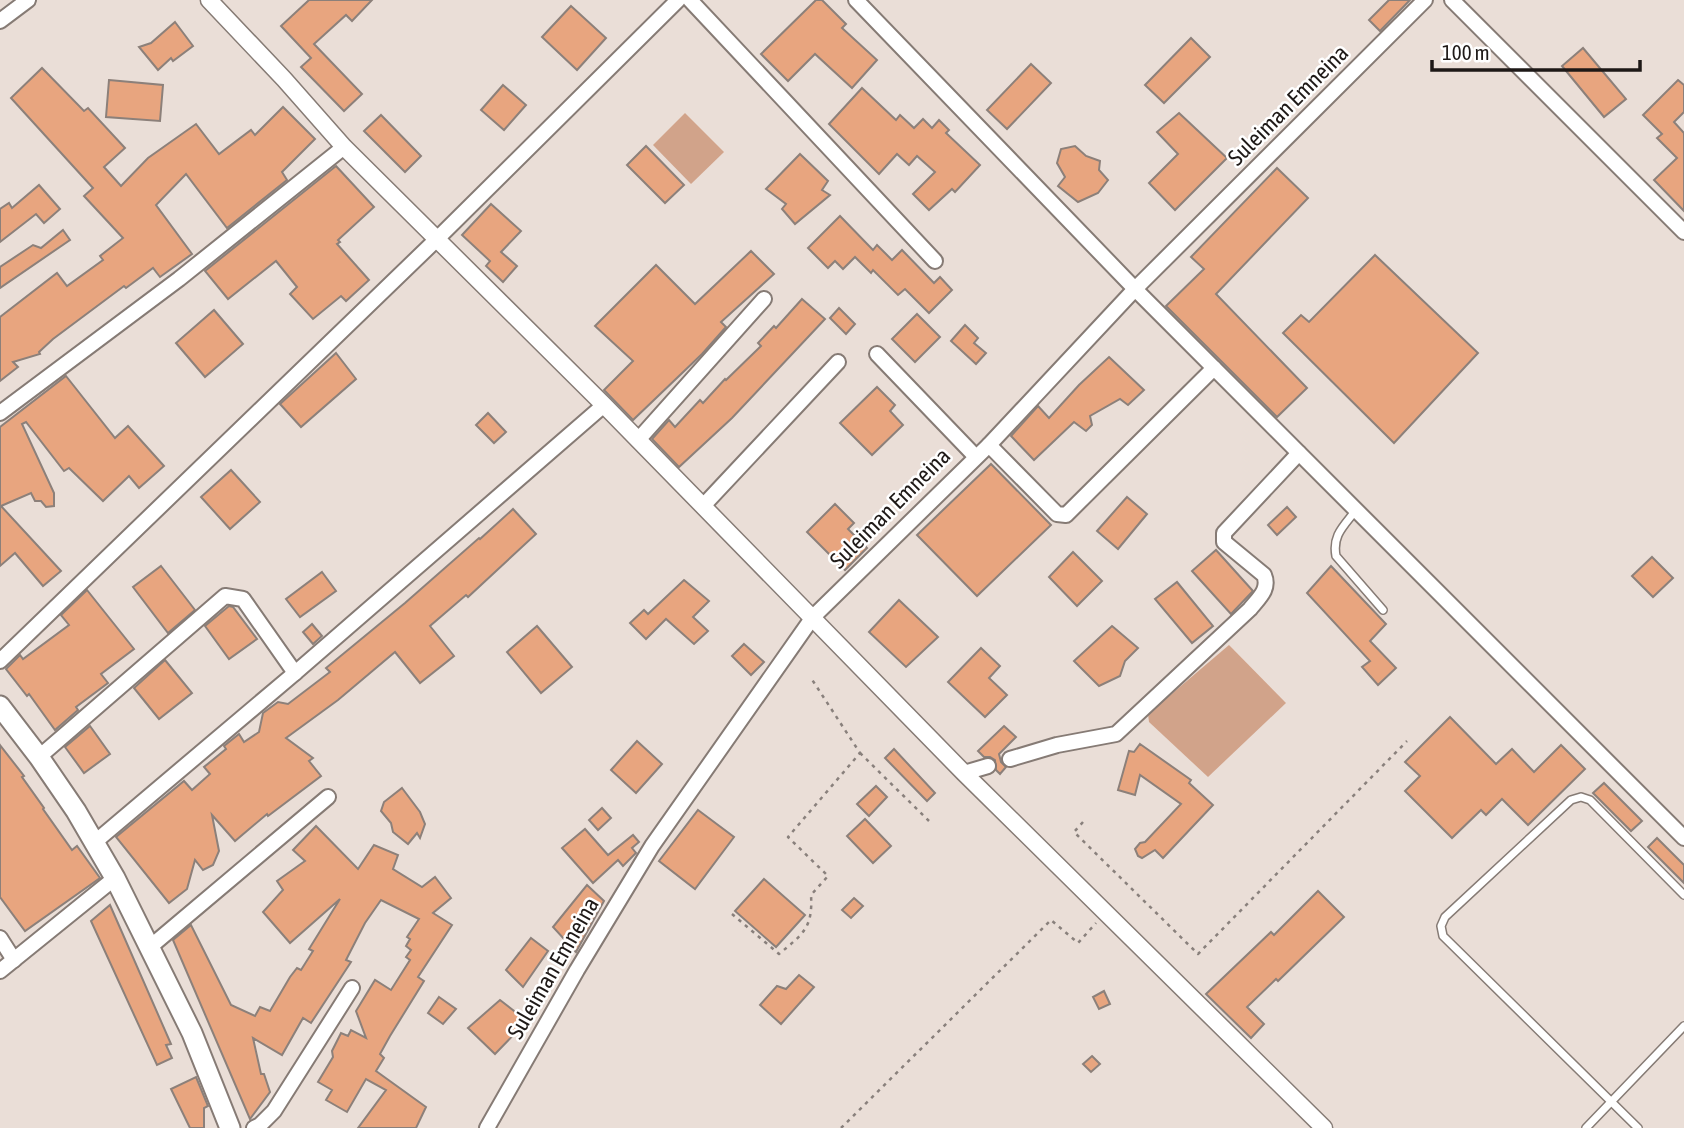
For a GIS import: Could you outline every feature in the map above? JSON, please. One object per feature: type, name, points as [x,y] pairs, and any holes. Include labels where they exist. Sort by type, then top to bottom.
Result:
[{"type":"main road","points":[[0,706],[39,757],[95,842],[115,878],[203,1059],[230,1128]]},
{"type":"street","points":[[0,20],[28,0]]},
{"type":"street","points":[[209,0],[344,147],[604,405],[964,773],[1324,1128]]},
{"type":"street","points":[[0,661],[438,239],[678,0]]},
{"type":"street","points":[[690,0],[935,261]]},
{"type":"street","points":[[856,0],[1135,289],[1684,838]]},
{"type":"street","name":"Suleiman Emneina","points":[[487,1128],[577,970],[652,846],[813,617],[989,445],[1135,289],[1425,0]]},
{"type":"street","points":[[1452,0],[1684,232]]},
{"type":"street","points":[[0,413],[179,279],[344,147]]},
{"type":"street","points":[[638,440],[764,299]]},
{"type":"street","points":[[877,354],[975,456]]},
{"type":"street","points":[[703,506],[838,362]]},
{"type":"street","points":[[989,445],[1057,514],[1066,514],[1214,368]]},
{"type":"street","points":[[95,842],[604,405]]},
{"type":"street","points":[[1010,759],[1058,745],[1116,734],[1251,609],[1265,590],[1266,579],[1224,542],[1224,533],[1299,453]]},
{"type":"street","points":[[39,757],[225,596],[237,596],[247,603],[295,673]]},
{"type":"street","points":[[964,773],[988,766]]},
{"type":"street","points":[[150,947],[328,797]]},
{"type":"street","points":[[0,971],[115,878]]},
{"type":"street","points":[[0,938],[14,960]]},
{"type":"street","points":[[254,1128],[275,1111],[352,988]]},
{"type":"lane","points":[[1356,510],[1337,536],[1334,544],[1336,556],[1382,610]]},
{"type":"lane","points":[[1638,1128],[1443,936],[1441,926],[1446,917],[1571,800],[1581,797],[1590,800],[1684,895]]},
{"type":"lane","points":[[1586,1128],[1684,1026]]},
{"type":"path","points":[[811,678],[860,753],[929,821]]},
{"type":"path","points":[[1083,822],[1074,832],[1198,954],[1407,741]]},
{"type":"path","points":[[732,914],[779,954],[801,935],[813,916],[811,895],[828,876],[788,837],[860,753]]},
{"type":"path","points":[[841,1128],[1051,920],[1078,943],[1105,912]]},
{"type":"shaded area","points":[[685,113],[724,152],[691,184],[653,145]]},
{"type":"shaded area","points":[[1229,645],[1286,703],[1208,777],[1149,722],[1148,714]]},
{"type":"building","points":[[309,0],[372,0],[352,21],[346,15],[314,44],[362,94],[344,111],[301,67],[311,58],[281,26]]},
{"type":"building","points":[[816,0],[822,0],[846,24],[842,28],[877,60],[852,88],[815,54],[788,81],[761,54]]},
{"type":"building","points":[[1389,0],[1410,0],[1380,31],[1369,20]]},
{"type":"building","points":[[571,6],[606,38],[577,70],[542,37]]},
{"type":"building","points":[[175,22],[193,46],[173,61],[171,58],[158,70],[139,47],[151,43]]},
{"type":"building","points":[[1191,38],[1210,57],[1164,103],[1145,85]]},
{"type":"building","points":[[1583,48],[1626,99],[1604,117],[1562,66]]},
{"type":"building","points":[[1031,64],[1051,83],[1007,129],[987,110]]},
{"type":"building","points":[[42,68],[84,111],[88,108],[125,148],[104,167],[121,186],[148,158],[196,124],[219,154],[251,130],[255,135],[283,107],[315,139],[282,172],[287,180],[227,228],[186,174],[156,205],[192,254],[160,277],[153,268],[126,288],[124,286],[53,339],[40,354],[13,362],[18,367],[0,381],[0,317],[57,273],[67,286],[103,260],[100,256],[123,238],[84,196],[93,188],[11,98]]},
{"type":"building","points":[[109,80],[163,85],[160,121],[106,117]]},
{"type":"building","points":[[1678,80],[1684,85],[1684,112],[1674,122],[1684,133],[1684,211],[1654,180],[1677,158],[1657,138],[1662,134],[1643,115]]},
{"type":"building","points":[[503,85],[526,105],[504,130],[481,110]]},
{"type":"building","points":[[862,88],[896,120],[900,115],[914,128],[923,119],[932,128],[939,120],[949,130],[946,133],[980,165],[955,192],[952,189],[929,210],[913,194],[935,172],[917,156],[909,165],[897,154],[879,174],[829,124]]},
{"type":"building","points":[[1179,113],[1227,158],[1175,210],[1149,183],[1178,154],[1157,132]]},
{"type":"building","points":[[381,115],[421,156],[405,172],[364,131]]},
{"type":"building","points":[[646,146],[684,185],[665,203],[627,165]]},
{"type":"building","points":[[1075,146],[1086,156],[1100,161],[1099,170],[1108,180],[1098,193],[1078,202],[1058,186],[1065,177],[1057,163],[1061,149]]},
{"type":"building","points":[[800,154],[828,181],[822,190],[830,195],[795,224],[782,209],[786,204],[766,189]]},
{"type":"building","points":[[336,166],[374,207],[338,240],[340,242],[337,244],[369,280],[346,301],[341,296],[313,319],[290,294],[297,287],[276,261],[228,299],[205,271]]},
{"type":"building","points":[[1277,168],[1308,198],[1216,294],[1307,388],[1277,417],[1166,306],[1204,269],[1191,257]]},
{"type":"building","points":[[39,185],[60,209],[44,223],[36,214],[0,242],[0,209],[9,203],[12,208]]},
{"type":"building","points":[[491,204],[521,231],[501,252],[517,266],[503,282],[486,266],[490,261],[462,235]]},
{"type":"building","points":[[840,216],[873,250],[877,245],[892,260],[902,250],[934,283],[940,277],[952,290],[929,313],[905,289],[898,295],[873,270],[871,273],[855,257],[843,269],[835,261],[828,268],[808,248]]},
{"type":"building","points":[[63,230],[70,240],[0,288],[0,267],[33,245],[41,248]]},
{"type":"building","points":[[751,251],[774,274],[721,322],[726,327],[702,354],[633,420],[604,390],[633,361],[595,326],[656,265],[695,304]]},
{"type":"building","points":[[1375,255],[1478,353],[1394,443],[1283,333],[1301,315],[1309,322]]},
{"type":"building","points":[[802,299],[825,319],[732,418],[679,467],[652,439],[669,420],[675,427],[700,400],[703,403],[761,346],[758,343],[774,326],[776,328]]},
{"type":"building","points":[[839,308],[855,324],[846,334],[830,318]]},
{"type":"building","points":[[214,310],[243,344],[205,377],[176,343]]},
{"type":"building","points":[[917,314],[940,337],[915,362],[892,339]]},
{"type":"building","points":[[965,325],[978,338],[974,343],[986,353],[976,364],[951,341]]},
{"type":"building","points":[[336,353],[356,379],[301,427],[280,404]]},
{"type":"building","points":[[1109,357],[1144,390],[1128,405],[1120,399],[1090,416],[1092,425],[1086,431],[1074,422],[1034,460],[1011,436],[1038,406],[1049,418]]},
{"type":"building","points":[[66,376],[115,438],[128,426],[164,466],[139,488],[129,476],[103,501],[69,468],[64,471],[26,422],[22,424],[54,493],[54,506],[46,507],[41,501],[35,501],[31,493],[1,506],[61,571],[43,586],[15,553],[0,566],[0,427]]},
{"type":"building","points":[[877,387],[895,405],[890,411],[903,425],[872,455],[840,423]]},
{"type":"building","points":[[488,413],[506,432],[494,443],[476,425]]},
{"type":"building","points":[[991,464],[1051,525],[977,596],[917,535]]},
{"type":"building","points":[[231,470],[260,502],[230,529],[201,497]]},
{"type":"building","points":[[1127,497],[1147,514],[1118,549],[1097,531]]},
{"type":"building","points":[[835,504],[854,523],[848,529],[867,548],[845,570],[807,532]]},
{"type":"building","points":[[1287,507],[1296,517],[1277,535],[1268,525]]},
{"type":"building","points":[[513,509],[536,534],[468,597],[466,595],[430,626],[454,656],[420,683],[395,652],[338,700],[286,738],[313,758],[309,761],[321,776],[268,816],[267,814],[235,841],[212,815],[219,851],[213,865],[203,870],[195,860],[187,889],[169,903],[116,837],[184,781],[192,790],[210,774],[204,767],[226,749],[224,746],[239,734],[244,742],[259,732],[263,713],[278,702],[288,704],[330,672],[326,668]]},
{"type":"building","points":[[1216,550],[1253,591],[1231,614],[1192,571]]},
{"type":"building","points":[[1073,552],[1102,581],[1077,606],[1049,577]]},
{"type":"building","points":[[1652,557],[1673,578],[1653,597],[1632,576]]},
{"type":"building","points":[[161,566],[195,610],[168,633],[133,587]]},
{"type":"building","points":[[1331,566],[1386,624],[1370,641],[1396,668],[1378,685],[1362,667],[1370,661],[1307,593]]},
{"type":"building","points":[[322,572],[336,591],[300,617],[286,599]]},
{"type":"building","points":[[684,580],[709,601],[693,617],[708,631],[694,644],[666,619],[646,639],[630,623],[644,610],[648,614]]},
{"type":"building","points":[[1177,582],[1213,626],[1192,643],[1155,599]]},
{"type":"building","points":[[87,590],[134,649],[101,674],[108,683],[76,707],[78,710],[55,730],[29,694],[27,696],[6,669],[20,655],[23,659],[69,625],[61,615]]},
{"type":"building","points":[[899,600],[938,637],[906,667],[869,632]]},
{"type":"building","points":[[229,606],[233,607],[257,639],[229,659],[205,626]]},
{"type":"building","points":[[312,624],[322,636],[313,644],[303,632]]},
{"type":"building","points":[[537,626],[572,667],[541,693],[507,652]]},
{"type":"building","points":[[1112,626],[1138,648],[1125,661],[1120,676],[1099,686],[1074,661]]},
{"type":"building","points":[[744,644],[764,662],[751,675],[732,656]]},
{"type":"building","points":[[981,648],[1000,666],[989,678],[1007,695],[985,717],[948,682]]},
{"type":"building","points":[[165,660],[192,693],[159,719],[134,688]]},
{"type":"building","points":[[1450,717],[1496,764],[1512,749],[1534,772],[1561,745],[1585,769],[1528,825],[1502,799],[1486,815],[1481,810],[1452,838],[1405,791],[1420,776],[1405,762]]},
{"type":"building","points":[[90,726],[110,754],[84,773],[65,747]]},
{"type":"building","points":[[1004,726],[1016,737],[999,754],[1006,767],[1000,774],[996,770],[995,760],[984,757],[978,751]]},
{"type":"building","points":[[637,741],[662,764],[636,793],[611,770]]},
{"type":"building","points":[[1140,744],[1191,780],[1189,783],[1213,805],[1163,858],[1155,850],[1142,858],[1135,849],[1181,804],[1140,775],[1135,795],[1118,790],[1129,751],[1134,752]]},
{"type":"building","points":[[0,745],[24,776],[22,777],[72,850],[77,846],[100,878],[25,931],[0,897]]},
{"type":"building","points":[[894,749],[935,793],[927,801],[885,758]]},
{"type":"building","points":[[1604,783],[1642,821],[1631,831],[1593,793]]},
{"type":"building","points":[[876,786],[887,797],[869,816],[857,804]]},
{"type":"building","points":[[402,788],[420,812],[425,824],[420,838],[417,833],[408,844],[393,832],[391,823],[381,811],[384,802]]},
{"type":"building","points":[[602,808],[611,818],[598,830],[589,820]]},
{"type":"building","points":[[698,810],[734,837],[695,889],[659,861]]},
{"type":"building","points":[[865,819],[891,846],[873,863],[847,836]]},
{"type":"building","points":[[316,826],[358,869],[374,845],[398,855],[393,869],[422,887],[435,877],[451,898],[433,913],[452,925],[418,977],[424,981],[380,1054],[384,1058],[376,1071],[426,1107],[416,1128],[358,1128],[386,1090],[366,1079],[347,1112],[326,1100],[332,1090],[318,1082],[333,1057],[332,1051],[341,1033],[348,1036],[351,1030],[366,1038],[356,1011],[375,980],[391,990],[410,960],[406,957],[411,950],[406,946],[410,939],[407,937],[419,919],[381,900],[365,923],[346,960],[351,962],[311,1023],[303,1018],[282,1055],[253,1038],[261,1074],[264,1074],[270,1092],[250,1119],[173,940],[191,925],[231,1005],[255,1016],[260,1007],[270,1011],[290,977],[297,968],[301,970],[313,951],[309,949],[340,899],[290,943],[263,912],[283,890],[277,881],[305,861],[293,850]]},
{"type":"building","points":[[585,829],[608,855],[633,835],[639,842],[632,848],[636,853],[623,866],[618,860],[593,883],[562,848]]},
{"type":"building","points":[[1657,838],[1684,865],[1684,883],[1648,847]]},
{"type":"building","points":[[764,879],[805,915],[776,947],[735,911]]},
{"type":"building","points":[[587,885],[604,901],[576,952],[553,927]]},
{"type":"building","points":[[1318,891],[1344,917],[1247,1007],[1264,1024],[1251,1038],[1206,994],[1271,932],[1274,935]]},
{"type":"building","points":[[854,898],[863,906],[851,918],[842,910]]},
{"type":"building","points":[[110,905],[171,1044],[166,1045],[172,1058],[157,1065],[91,921]]},
{"type":"building","points":[[531,938],[548,951],[523,987],[506,970]]},
{"type":"building","points":[[799,975],[814,987],[781,1024],[760,1005],[777,986],[786,989]]},
{"type":"building","points":[[1104,991],[1110,1004],[1099,1009],[1093,997]]},
{"type":"building","points":[[439,997],[456,1009],[443,1024],[428,1013]]},
{"type":"building","points":[[500,1000],[527,1021],[495,1054],[468,1028]]},
{"type":"building","points":[[1092,1056],[1100,1064],[1091,1072],[1083,1064]]},
{"type":"building","points":[[196,1077],[208,1106],[204,1108],[204,1128],[190,1128],[171,1089]]}]
